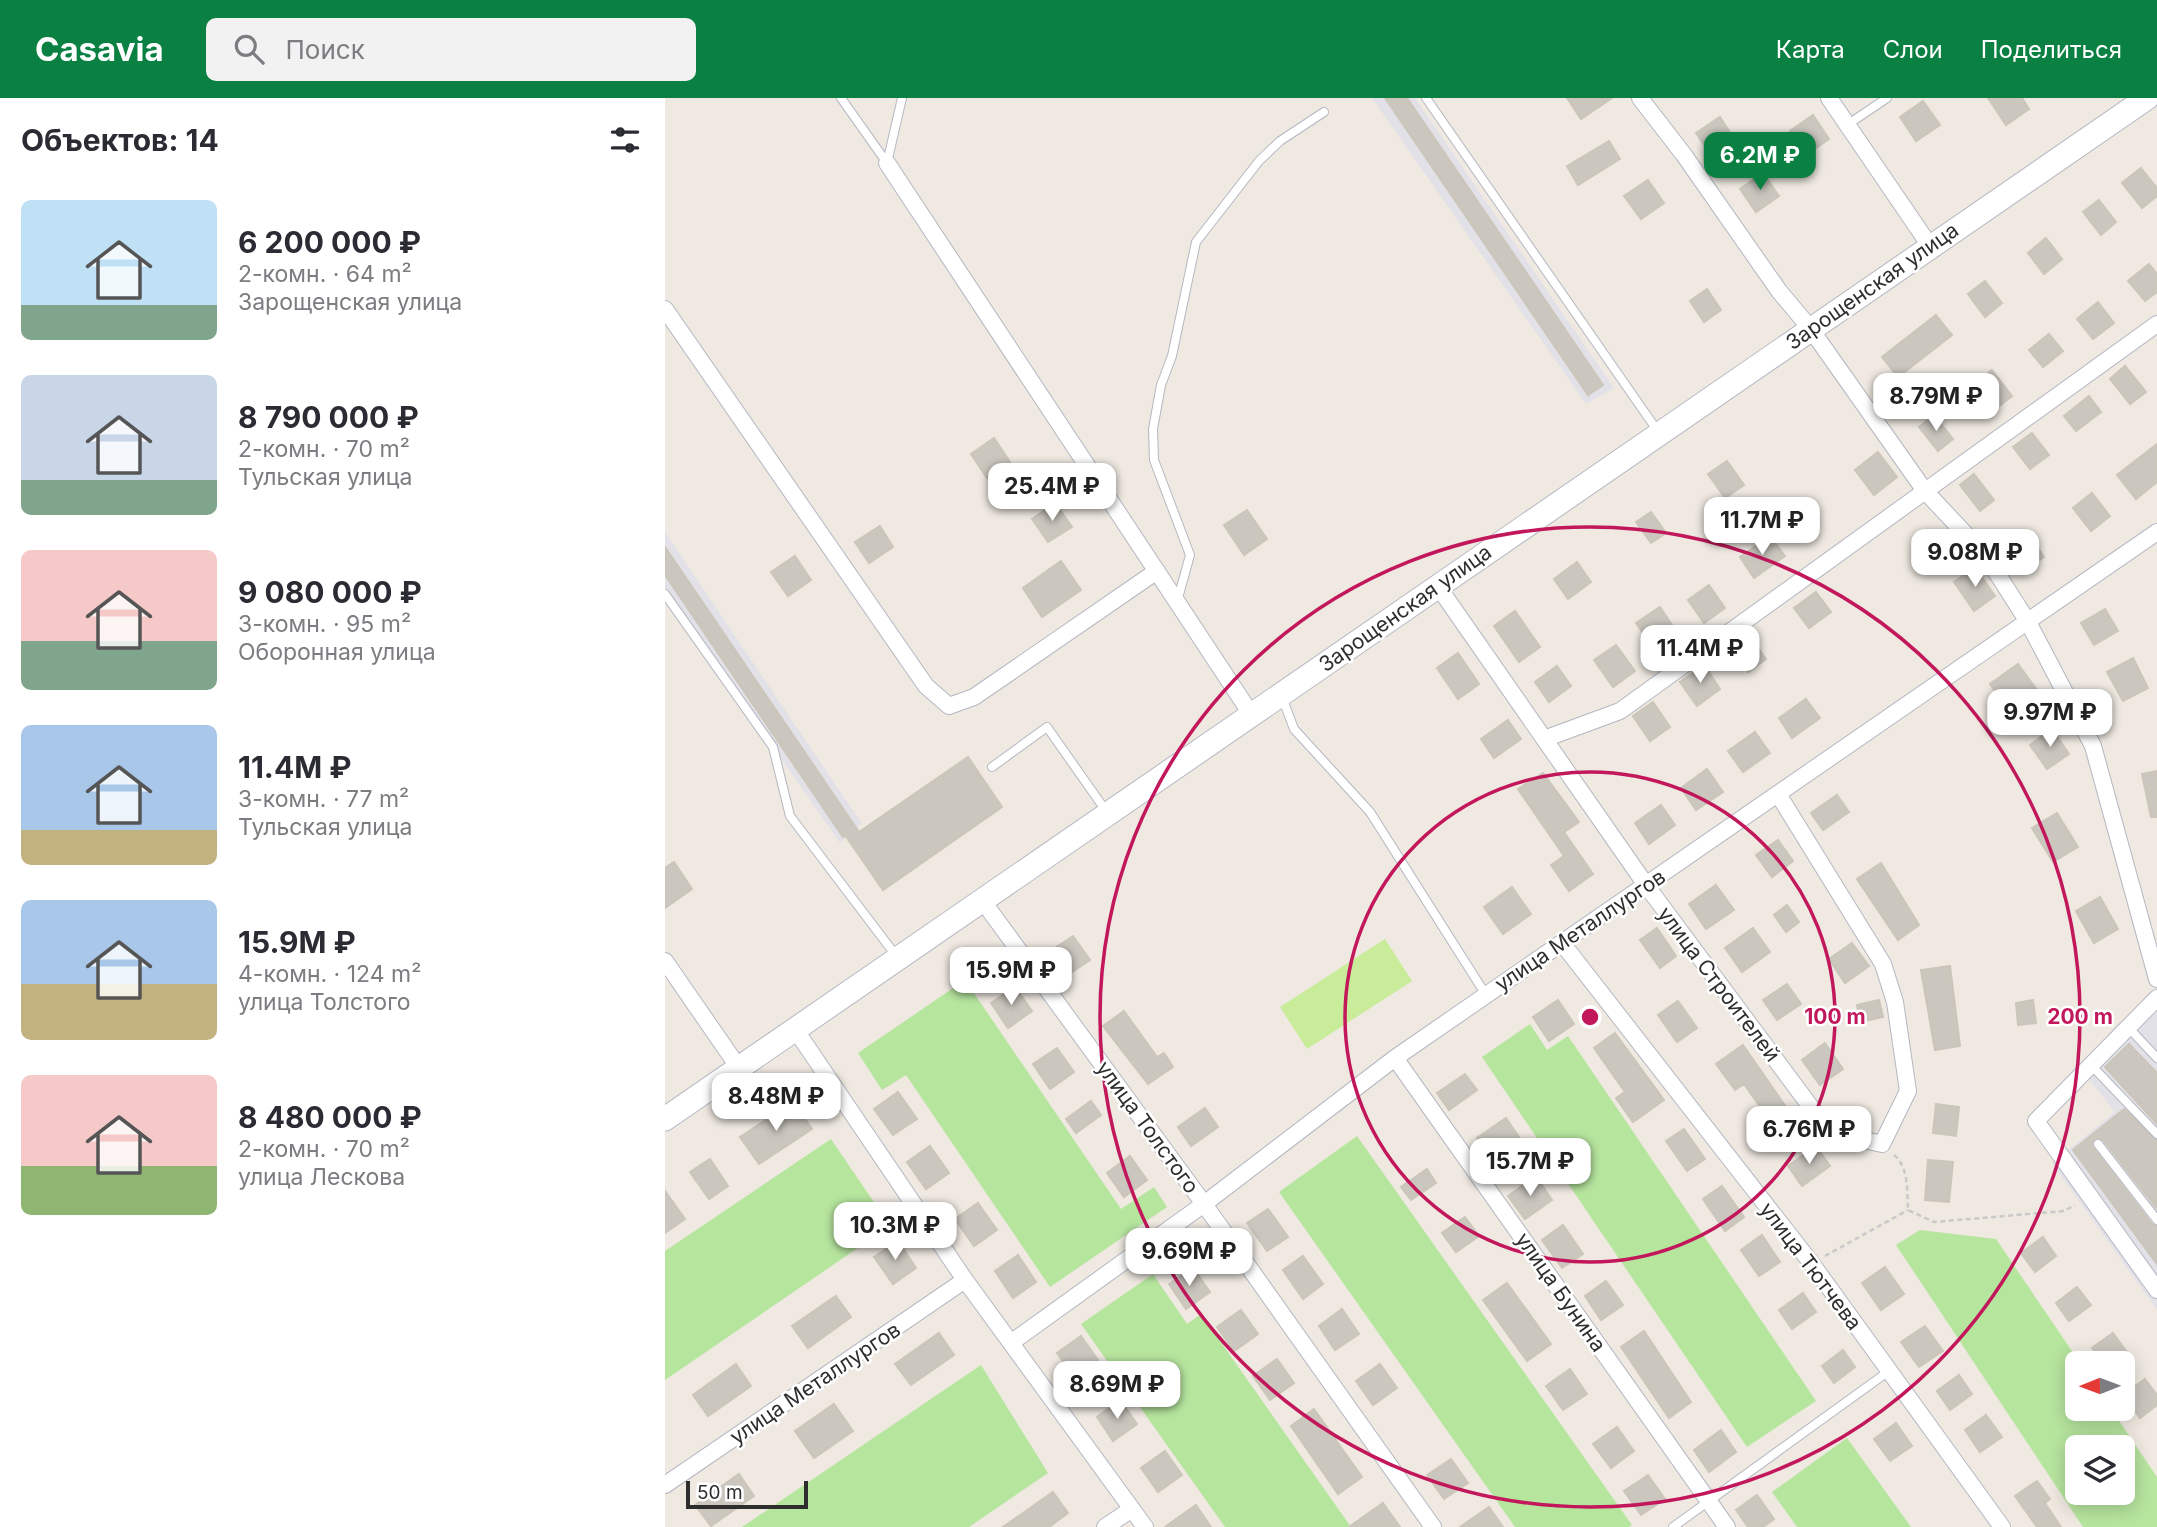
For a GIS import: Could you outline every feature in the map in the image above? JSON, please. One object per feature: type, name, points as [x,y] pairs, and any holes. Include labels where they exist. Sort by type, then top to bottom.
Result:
[{"type":"street","points":[[1640,98],[1684,155],[1779,291],[1810,328],[1925,491],[1986,556],[2028,622],[2093,746],[2157,979]]},
{"type":"street","points":[[1829,98],[1930,246]]},
{"type":"street","name":"Зарощенская улица","points":[[665,1119],[2147,98]]},
{"type":"street","points":[[887,163],[1251,714]]},
{"type":"street","points":[[665,309],[926,686],[949,706],[974,697],[1157,572]]},
{"type":"street","points":[[1544,739],[1620,711],[2157,324]]},
{"type":"street","name":"улица Металлургов","points":[[1012,1342],[1204,1204],[1395,1058],[2157,532]]},
{"type":"street","name":"улица Строителей","points":[[1437,585],[1646,885],[1813,1110],[1838,1134],[1882,1144]]},
{"type":"street","points":[[1778,794],[1883,964],[1895,1002],[1908,1091],[1882,1144]]},
{"type":"street","name":"улица Толстого","points":[[982,901],[1204,1204],[1433,1527]]},
{"type":"street","name":"улица Тютчева","points":[[1562,943],[1812,1264],[2002,1527]]},
{"type":"street","points":[[665,961],[739,1068]]},
{"type":"street","points":[[2157,998],[2036,1121],[2157,1290]]},
{"type":"street","points":[[795,1029],[965,1280],[1145,1527]]},
{"type":"street","name":"улица Бунина","points":[[1395,1058],[1727,1527]]},
{"type":"street","name":"улица Металлургов","points":[[665,1485],[965,1280]]},
{"type":"street","points":[[1105,1527],[1132,1508]]},
{"type":"lane","points":[[841,98],[887,163]]},
{"type":"lane","points":[[887,163],[902,98]]},
{"type":"lane","points":[[1426,98],[1659,433]]},
{"type":"lane","points":[[1847,125],[1887,98]]},
{"type":"lane","points":[[1177,602],[1190,555],[1154,460],[1153,429],[1160,385],[1172,356],[1196,242],[1259,161],[1280,141],[1324,112]]},
{"type":"lane","points":[[665,594],[773,747],[790,816],[897,957]]},
{"type":"lane","points":[[1281,694],[1294,729],[1370,813],[1486,995]]},
{"type":"lane","points":[[992,767],[1047,727],[1107,814]]},
{"type":"lane","points":[[2128,1027],[2157,1058]]},
{"type":"lane","points":[[2091,1065],[2157,1134]]},
{"type":"lane","points":[[2098,1144],[2157,1220]]},
{"type":"lane","points":[[1673,1527],[1889,1371]]},
{"type":"path","points":[[1882,1144],[1899,1159],[1906,1180],[1907,1210]]},
{"type":"path","points":[[1907,1210],[1934,1222],[2064,1212],[2090,1197]]},
{"type":"path","points":[[1812,1264],[1907,1210]]},
{"type":"shaded area","points":[[1372,98],[1415,98],[1614,388],[1586,404]]},
{"type":"shaded area","points":[[665,532],[862,824],[840,843],[665,592]]},
{"type":"shaded area","points":[[2157,993],[2157,1310],[2052,1163],[2115,1112],[2079,1067]]},
{"type":"green space","points":[[1385,939],[1412,981],[1307,1049],[1280,1007]]},
{"type":"green space","points":[[965,980],[1121,1209],[1154,1187],[1167,1207],[1050,1287],[906,1075],[882,1090],[858,1053]]},
{"type":"green space","points":[[1530,1024],[1547,1050],[1568,1036],[1816,1401],[1747,1447],[1482,1057]]},
{"type":"green space","points":[[1357,1136],[1632,1525],[1515,1527],[1279,1192]]},
{"type":"green space","points":[[831,1139],[890,1226],[665,1380],[665,1251]]},
{"type":"green space","points":[[1920,1230],[1996,1239],[2072,1351],[2065,1351],[2065,1421],[2119,1421],[2129,1435],[2065,1435],[2065,1500],[1896,1245]]},
{"type":"green space","points":[[1153,1274],[1187,1324],[1201,1314],[1351,1527],[1225,1527],[1081,1324]]},
{"type":"green space","points":[[981,1365],[1048,1473],[969,1527],[742,1527]]},
{"type":"green space","points":[[1847,1438],[1911,1527],[1797,1527],[1772,1492]]},
{"type":"green space","points":[[2135,1444],[2157,1477],[2157,1527],[2083,1527],[2068,1505],[2135,1505]]},
{"type":"building","points":[[1385,98],[1407,98],[1603,385],[1588,395]]},
{"type":"building","points":[[1567,98],[1612,98],[1581,119]]},
{"type":"building","points":[[1988,98],[2022,98],[2029,109],[2006,125]]},
{"type":"building","points":[[1923,101],[1940,125],[1916,141],[1900,117]]},
{"type":"building","points":[[1813,115],[1829,139],[1806,155],[1790,131]]},
{"type":"building","points":[[1720,117],[1734,139],[1711,155],[1696,133]]},
{"type":"building","points":[[1609,141],[1620,159],[1578,185],[1567,166]]},
{"type":"building","points":[[2141,168],[2157,188],[2157,196],[2142,208],[2122,183]]},
{"type":"building","points":[[1763,173],[1779,196],[1756,212],[1740,189]]},
{"type":"building","points":[[1648,180],[1664,203],[1641,219],[1624,196]]},
{"type":"building","points":[[2099,200],[2116,222],[2101,235],[2083,212]]},
{"type":"building","points":[[2046,238],[2062,259],[2044,274],[2028,253]]},
{"type":"building","points":[[2149,264],[2157,274],[2157,292],[2145,301],[2128,281]]},
{"type":"building","points":[[1985,281],[2002,303],[1985,317],[1968,294]]},
{"type":"building","points":[[1707,289],[1721,310],[1704,322],[1690,301]]},
{"type":"building","points":[[2098,302],[2114,323],[2093,339],[2077,319]]},
{"type":"building","points":[[1936,315],[1952,335],[1898,377],[1882,357]]},
{"type":"building","points":[[2049,334],[2063,351],[2043,367],[2029,350]]},
{"type":"building","points":[[2125,366],[2146,392],[2130,404],[2110,379]]},
{"type":"building","points":[[1992,370],[2012,396],[1998,407],[1977,381]]},
{"type":"building","points":[[2089,396],[2101,412],[2076,431],[2064,416]]},
{"type":"building","points":[[1934,415],[1953,439],[1938,451],[1919,427]]},
{"type":"building","points":[[2032,433],[2049,455],[2030,469],[2013,447]]},
{"type":"building","points":[[994,438],[1010,462],[987,478],[971,454]]},
{"type":"building","points":[[2157,444],[2157,482],[2136,499],[2117,475]]},
{"type":"building","points":[[1878,452],[1897,477],[1874,495],[1855,470]]},
{"type":"building","points":[[1727,461],[1744,485],[1725,498],[1708,474]]},
{"type":"building","points":[[1974,474],[1994,500],[1980,511],[1960,485]]},
{"type":"building","points":[[2092,493],[2110,516],[2091,531],[2073,508]]},
{"type":"building","points":[[1055,503],[1072,527],[1048,542],[1032,519]]},
{"type":"building","points":[[1247,510],[1267,539],[1244,555],[1224,525]]},
{"type":"building","points":[[1651,512],[1666,533],[1651,543],[1636,522]]},
{"type":"building","points":[[880,526],[893,547],[869,563],[855,542]]},
{"type":"building","points":[[1770,536],[1785,556],[1754,578],[1740,557]]},
{"type":"building","points":[[2030,536],[2044,557],[2021,573],[2006,552]]},
{"type":"building","points":[[665,547],[859,832],[968,757],[1002,807],[883,890],[845,835],[843,837],[665,575]]},
{"type":"building","points":[[795,556],[811,580],[788,596],[771,572]]},
{"type":"building","points":[[1061,561],[1081,590],[1042,617],[1023,588]]},
{"type":"building","points":[[1577,562],[1591,582],[1568,599],[1554,579]]},
{"type":"building","points":[[1975,567],[1995,596],[1974,611],[1954,582]]},
{"type":"building","points":[[1709,585],[1725,608],[1704,623],[1688,600]]},
{"type":"building","points":[[1816,592],[1831,612],[1809,628],[1794,608]]},
{"type":"building","points":[[1660,607],[1676,631],[1653,647],[1636,623]]},
{"type":"building","points":[[2105,609],[2118,631],[2094,645],[2081,623]]},
{"type":"building","points":[[1515,611],[1540,647],[1519,662],[1494,626]]},
{"type":"building","points":[[1749,635],[1766,659],[1748,672],[1731,648]]},
{"type":"building","points":[[1616,645],[1635,671],[1613,687],[1594,660]]},
{"type":"building","points":[[1458,653],[1479,684],[1458,699],[1437,668]]},
{"type":"building","points":[[2133,658],[2148,688],[2123,701],[2107,672]]},
{"type":"building","points":[[2018,664],[2037,690],[2008,710],[1990,684]]},
{"type":"building","points":[[1704,665],[1720,689],[1697,706],[1680,682]]},
{"type":"building","points":[[1557,666],[1571,686],[1549,702],[1535,682]]},
{"type":"building","points":[[1806,699],[1820,718],[1792,738],[1779,718]]},
{"type":"building","points":[[1653,702],[1670,727],[1650,741],[1633,716]]},
{"type":"building","points":[[1508,720],[1521,739],[1494,758],[1481,739]]},
{"type":"building","points":[[2052,729],[2069,754],[2047,769],[2030,745]]},
{"type":"building","points":[[1755,732],[1770,753],[1743,772],[1728,751]]},
{"type":"building","points":[[1707,769],[1723,792],[1696,810],[1681,788]]},
{"type":"building","points":[[2157,771],[2157,817],[2151,817],[2142,774]]},
{"type":"building","points":[[1543,773],[1579,822],[1564,832],[1593,874],[1569,891],[1551,865],[1564,856],[1518,789]]},
{"type":"building","points":[[1837,795],[1849,812],[1823,830],[1811,813]]},
{"type":"building","points":[[1661,805],[1675,825],[1649,844],[1635,823]]},
{"type":"building","points":[[2057,813],[2078,847],[2053,862],[2032,828]]},
{"type":"building","points":[[1778,840],[1793,861],[1772,877],[1756,855]]},
{"type":"building","points":[[674,862],[692,889],[665,908],[665,868]]},
{"type":"building","points":[[1881,863],[1919,925],[1898,940],[1857,879]]},
{"type":"building","points":[[1716,885],[1734,910],[1706,929],[1689,904]]},
{"type":"building","points":[[1512,887],[1531,914],[1503,934],[1484,907]]},
{"type":"building","points":[[2100,897],[2118,929],[2094,943],[2076,911]]},
{"type":"building","points":[[1787,905],[1799,922],[1786,932],[1774,915]]},
{"type":"building","points":[[1657,928],[1676,956],[1660,968],[1640,940]]},
{"type":"building","points":[[1753,928],[1770,952],[1742,972],[1725,948]]},
{"type":"building","points":[[1073,936],[1090,960],[1066,976],[1049,952]]},
{"type":"building","points":[[1852,943],[1869,966],[1845,983],[1829,959]]},
{"type":"building","points":[[1950,966],[1960,1046],[1935,1050],[1921,970]]},
{"type":"building","points":[[1787,984],[1801,1004],[1777,1020],[1763,1000]]},
{"type":"building","points":[[1015,987],[1032,1011],[1008,1028],[991,1003]]},
{"type":"building","points":[[1558,1000],[1574,1024],[1549,1041],[1533,1017]]},
{"type":"building","points":[[1879,1000],[1883,1017],[1860,1022],[1857,1005]]},
{"type":"building","points":[[2033,1000],[2036,1023],[2018,1025],[2016,1003]]},
{"type":"building","points":[[1678,1001],[1697,1028],[1677,1042],[1658,1015]]},
{"type":"building","points":[[1124,1011],[1157,1057],[1164,1053],[1173,1067],[1148,1084],[1103,1026]]},
{"type":"building","points":[[1615,1033],[1664,1100],[1633,1122],[1616,1098],[1625,1092],[1594,1048]]},
{"type":"building","points":[[1825,1043],[1843,1069],[1820,1085],[1802,1060]]},
{"type":"building","points":[[2129,1044],[2157,1073],[2157,1124],[2105,1067]]},
{"type":"building","points":[[1743,1045],[1795,1120],[1778,1132],[1744,1084],[1735,1090],[1716,1064]]},
{"type":"building","points":[[1057,1048],[1074,1072],[1050,1089],[1033,1064]]},
{"type":"building","points":[[1465,1074],[1477,1090],[1449,1110],[1437,1093]]},
{"type":"building","points":[[898,1092],[917,1119],[893,1135],[874,1109]]},
{"type":"building","points":[[1091,1101],[1101,1115],[1076,1133],[1066,1119]]},
{"type":"building","points":[[793,1102],[812,1129],[759,1164],[740,1137]]},
{"type":"building","points":[[1936,1104],[1959,1107],[1956,1136],[1933,1133]]},
{"type":"building","points":[[1205,1108],[1218,1127],[1191,1146],[1178,1127]]},
{"type":"building","points":[[2124,1109],[2157,1140],[2157,1209],[2103,1140],[2095,1138],[2092,1146],[2152,1224],[2157,1226],[2157,1264],[2073,1150]]},
{"type":"building","points":[[1506,1118],[1521,1140],[1492,1160],[1477,1138]]},
{"type":"building","points":[[1684,1129],[1705,1159],[1687,1171],[1666,1141]]},
{"type":"building","points":[[930,1146],[949,1173],[926,1189],[907,1162]]},
{"type":"building","points":[[1816,1146],[1830,1166],[1802,1186],[1788,1166]]},
{"type":"building","points":[[1130,1156],[1147,1180],[1124,1197],[1107,1173]]},
{"type":"building","points":[[710,1159],[728,1186],[709,1199],[690,1172]]},
{"type":"building","points":[[1928,1160],[1953,1162],[1949,1202],[1925,1200]]},
{"type":"building","points":[[1427,1169],[1436,1183],[1411,1200],[1401,1187]]},
{"type":"building","points":[[1536,1176],[1552,1200],[1525,1219],[1508,1196]]},
{"type":"building","points":[[1722,1186],[1744,1217],[1725,1231],[1703,1199]]},
{"type":"building","points":[[665,1191],[685,1219],[665,1233]]},
{"type":"building","points":[[978,1203],[997,1230],[974,1246],[955,1219]]},
{"type":"building","points":[[1268,1209],[1288,1237],[1267,1251],[1247,1223]]},
{"type":"building","points":[[1465,1217],[1479,1236],[1456,1252],[1442,1233]]},
{"type":"building","points":[[1563,1225],[1583,1254],[1562,1268],[1542,1240]]},
{"type":"building","points":[[1762,1235],[1780,1262],[1759,1276],[1741,1250]]},
{"type":"building","points":[[2043,1237],[2056,1256],[2035,1272],[2021,1253]]},
{"type":"building","points":[[898,1241],[916,1268],[893,1284],[874,1257]]},
{"type":"building","points":[[1018,1255],[1036,1282],[1013,1298],[995,1271]]},
{"type":"building","points":[[1303,1256],[1323,1284],[1303,1299],[1283,1270]]},
{"type":"building","points":[[1885,1267],[1904,1294],[1881,1310],[1862,1283]]},
{"type":"building","points":[[1193,1268],[1210,1292],[1186,1309],[1169,1284]]},
{"type":"building","points":[[1606,1281],[1623,1305],[1601,1320],[1585,1296]]},
{"type":"building","points":[[1507,1283],[1551,1344],[1527,1361],[1483,1300]]},
{"type":"building","points":[[2077,1287],[2091,1305],[2069,1321],[2056,1303]]},
{"type":"building","points":[[1803,1293],[1816,1312],[1792,1329],[1779,1310]]},
{"type":"building","points":[[836,1296],[851,1317],[808,1348],[792,1326]]},
{"type":"building","points":[[1342,1309],[1359,1334],[1335,1350],[1319,1326]]},
{"type":"building","points":[[1241,1310],[1258,1334],[1234,1351],[1217,1327]]},
{"type":"building","points":[[1925,1326],[1943,1351],[1919,1367],[1901,1342]]},
{"type":"building","points":[[1644,1331],[1691,1402],[1669,1418],[1621,1347]]},
{"type":"building","points":[[939,1333],[954,1355],[911,1385],[895,1364]]},
{"type":"building","points":[[2113,1333],[2126,1351],[2094,1351],[2092,1348]]},
{"type":"building","points":[[1081,1336],[1098,1360],[1074,1377],[1057,1353]]},
{"type":"building","points":[[1843,1350],[1855,1367],[1834,1383],[1822,1366]]},
{"type":"building","points":[[1277,1359],[1294,1383],[1270,1400],[1253,1376]]},
{"type":"building","points":[[736,1364],[751,1386],[708,1416],[693,1395]]},
{"type":"building","points":[[1380,1364],[1397,1388],[1373,1405],[1356,1381]]},
{"type":"building","points":[[1570,1369],[1587,1394],[1563,1410],[1546,1386]]},
{"type":"building","points":[[1959,1375],[1972,1394],[1950,1410],[1937,1391]]},
{"type":"building","points":[[2145,1379],[2157,1395],[2157,1405],[2140,1418],[2135,1411],[2135,1386]]},
{"type":"building","points":[[1120,1400],[1137,1424],[1113,1441],[1097,1417]]},
{"type":"building","points":[[834,1404],[853,1431],[814,1458],[795,1431]]},
{"type":"building","points":[[1314,1409],[1362,1477],[1338,1494],[1291,1426]]},
{"type":"building","points":[[1986,1415],[2002,1437],[1980,1452],[1965,1430]]},
{"type":"building","points":[[1896,1423],[1912,1446],[1890,1461],[1874,1439]]},
{"type":"building","points":[[1617,1427],[1634,1451],[1611,1468],[1593,1444]]},
{"type":"building","points":[[1721,1430],[1736,1452],[1709,1472],[1694,1450]]},
{"type":"building","points":[[1165,1451],[1182,1475],[1158,1492],[1141,1468]]},
{"type":"building","points":[[1451,1459],[1468,1483],[1444,1499],[1427,1475]]},
{"type":"building","points":[[739,1474],[754,1496],[711,1526],[695,1505]]},
{"type":"building","points":[[1648,1475],[1665,1499],[1641,1515],[1624,1491]]},
{"type":"building","points":[[2037,1481],[2050,1499],[2045,1503],[2061,1527],[2037,1527],[2015,1496]]},
{"type":"building","points":[[1053,1492],[1068,1513],[1049,1527],[1003,1527]]},
{"type":"building","points":[[1757,1495],[1774,1519],[1763,1527],[1748,1527],[1736,1510]]},
{"type":"building","points":[[1383,1503],[1400,1527],[1349,1527]]},
{"type":"building","points":[[1196,1505],[1211,1527],[1165,1527]]},
{"type":"building","points":[[1489,1507],[1503,1527],[1460,1527]]}]
